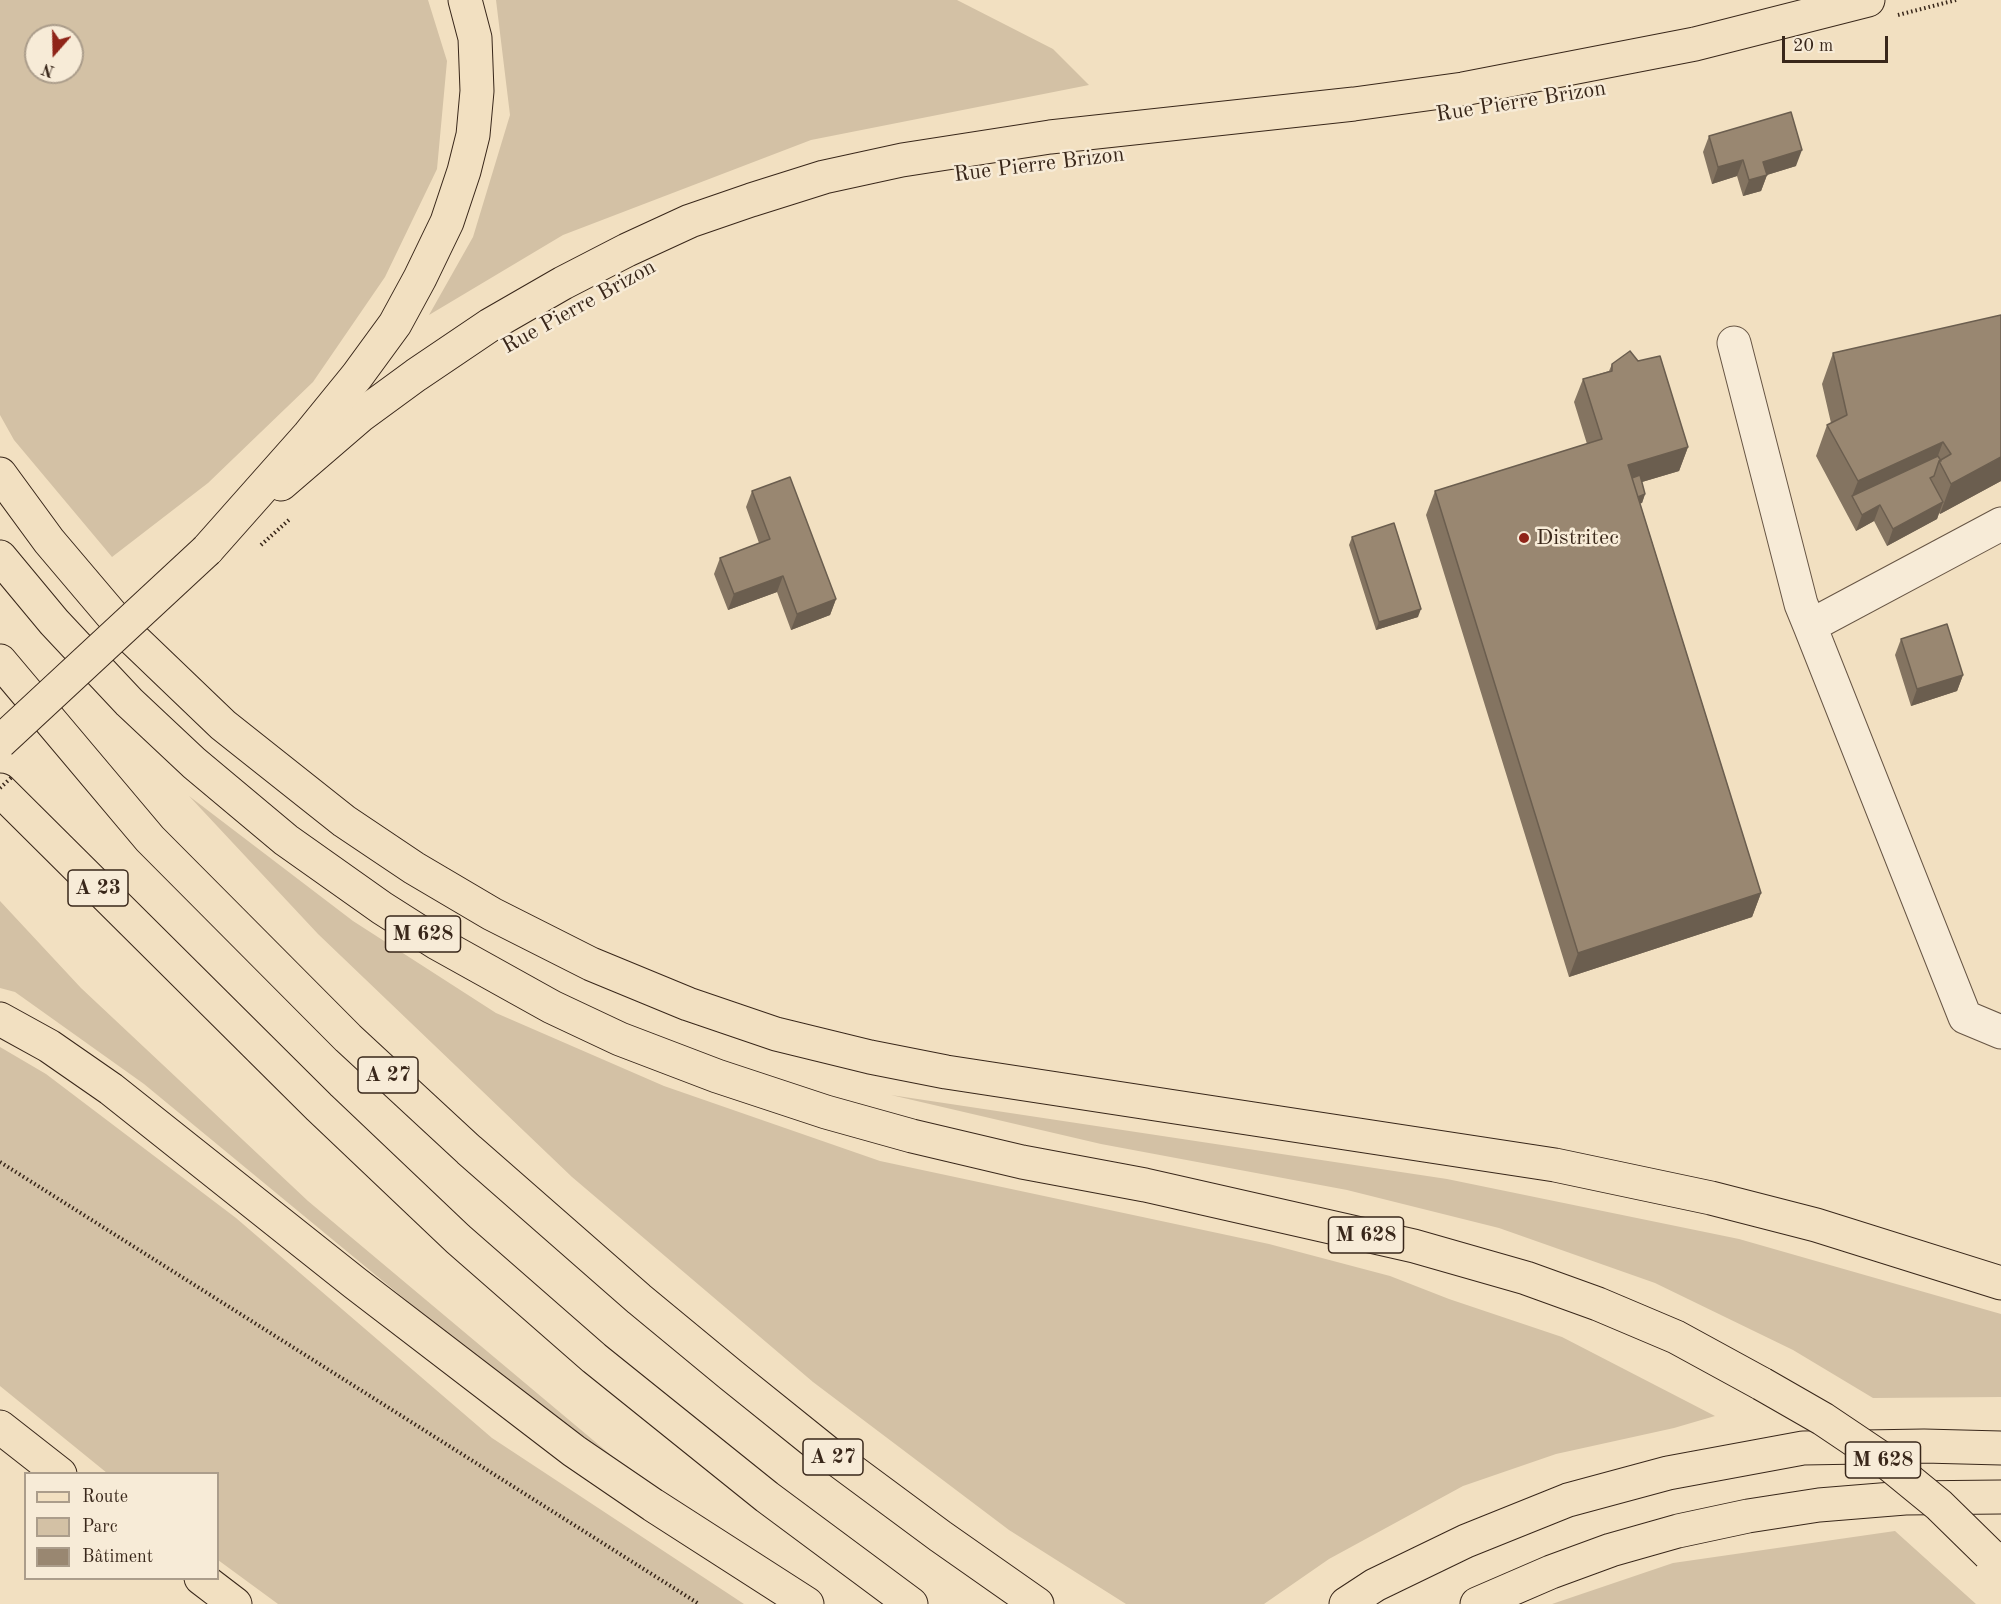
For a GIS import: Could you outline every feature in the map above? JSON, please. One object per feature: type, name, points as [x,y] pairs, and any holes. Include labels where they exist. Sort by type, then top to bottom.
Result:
[{"type":"main road","points":[[0,742],[207,550],[309,435],[357,376],[395,324],[447,222],[473,135],[477,91],[475,38],[465,0]]},
{"type":"main road","name":"Rue Pierre Brizon","points":[[207,550],[360,416],[490,325],[627,250],[690,221],[750,200],[824,177],[972,148],[1463,89],[1880,8]]},
{"type":"main road","points":[[0,474],[55,549],[128,633],[223,725],[344,821],[414,868],[492,914],[591,964],[687,1005],[776,1034],[870,1058],[946,1072],[1555,1165],[1711,1198],[1816,1225],[2001,1283]]},
{"type":"main road","name":"M 628","points":[[0,557],[54,622],[129,702],[194,763],[286,840],[382,908],[437,943],[552,1006],[620,1039],[717,1076],[826,1112],[901,1133],[1022,1162],[1156,1188],[1414,1246],[1526,1278],[1598,1304],[1676,1337],[1823,1419],[1884,1460],[1939,1505],[1995,1561]]},
{"type":"main road","points":[[0,661],[150,839]]},
{"type":"main road","name":"A 27","points":[[0,688],[101,797],[150,839],[348,1038],[469,1150],[639,1299],[828,1453],[1037,1604]]},
{"type":"main road","points":[[0,771],[196,986],[458,1239],[594,1358],[767,1497],[911,1604]]},
{"type":"main road","name":"A 23","points":[[0,790],[196,986]]},
{"type":"main road","points":[[0,1019],[49,1046],[111,1089],[382,1304],[574,1451],[652,1505],[807,1604]]},
{"type":"main road","points":[[0,1427],[59,1472]]},
{"type":"main road","name":"M 628","points":[[1346,1604],[1375,1585],[1466,1541],[1568,1500],[1668,1473],[1803,1448],[1924,1446],[2001,1448]]},
{"type":"main road","name":"M 628","points":[[1478,1604],[1551,1572],[1611,1550],[1678,1531],[1748,1516],[1819,1504],[1905,1498],[2001,1497]]},
{"type":"main road","points":[[204,1580],[235,1604]]},
{"type":"lane","points":[[1734,343],[1801,604],[1965,1017],[2001,1032]]},
{"type":"lane","points":[[1810,626],[2001,524]]},
{"type":"path","points":[[1880,8],[1956,0]]},
{"type":"path","points":[[260,546],[294,516]]},
{"type":"path","points":[[0,1162],[699,1604]]},
{"type":"green space","points":[[0,0],[428,0],[447,61],[437,169],[385,277],[313,382],[208,483],[112,557],[14,440],[0,415]]},
{"type":"green space","points":[[496,0],[957,0],[1053,49],[1089,85],[811,140],[563,235],[429,315],[473,237],[510,115]]},
{"type":"green space","points":[[189,796],[353,921],[496,1013],[664,1086],[880,1161],[1269,1244],[1390,1276],[1449,1299],[1562,1337],[1715,1416],[1674,1428],[1556,1454],[1463,1486],[1329,1559],[1264,1604],[1126,1604],[1009,1530],[813,1382],[572,1177],[318,934]]},
{"type":"green space","points":[[0,901],[81,988],[308,1201],[612,1456],[528,1397],[418,1310],[144,1084],[15,992],[0,988]]},
{"type":"green space","points":[[0,1047],[46,1074],[236,1218],[492,1438],[744,1604],[278,1604],[219,1561],[219,1472],[106,1472],[0,1386]]},
{"type":"green space","points":[[891,1095],[1447,1179],[1739,1239],[2001,1314],[2001,1397],[1873,1398],[1793,1350],[1655,1283],[1499,1228],[1347,1190],[1101,1144]]},
{"type":"green space","points":[[1895,1531],[1976,1604],[1552,1604],[1673,1563]]},
{"type":"building","points":[[1791,112],[1802,150],[1763,162],[1767,175],[1749,180],[1743,160],[1718,167],[1709,136]]},
{"type":"building","points":[[2001,315],[2001,457],[1951,484],[1939,461],[1951,454],[1943,442],[1858,481],[1827,425],[1847,415],[1833,353]]},
{"type":"building","points":[[1630,351],[1638,361],[1660,356],[1688,447],[1628,465],[1761,893],[1578,953],[1435,491],[1602,439],[1583,379],[1612,371],[1612,364]]},
{"type":"building","points":[[1938,456],[1941,461],[1939,461],[1934,476],[1930,478],[1943,502],[1893,529],[1880,505],[1862,515],[1852,496]]},
{"type":"building","points":[[1640,475],[1645,494],[1638,497],[1632,478]]},
{"type":"building","points":[[790,477],[836,599],[797,614],[783,576],[734,594],[720,558],[770,539],[752,491]]},
{"type":"building","points":[[1394,523],[1421,609],[1379,622],[1352,537]]},
{"type":"building","points":[[1947,624],[1963,675],[1917,689],[1901,639]]},
{"type":"place","name":"Distritec","points":[[1524,538]]}]
